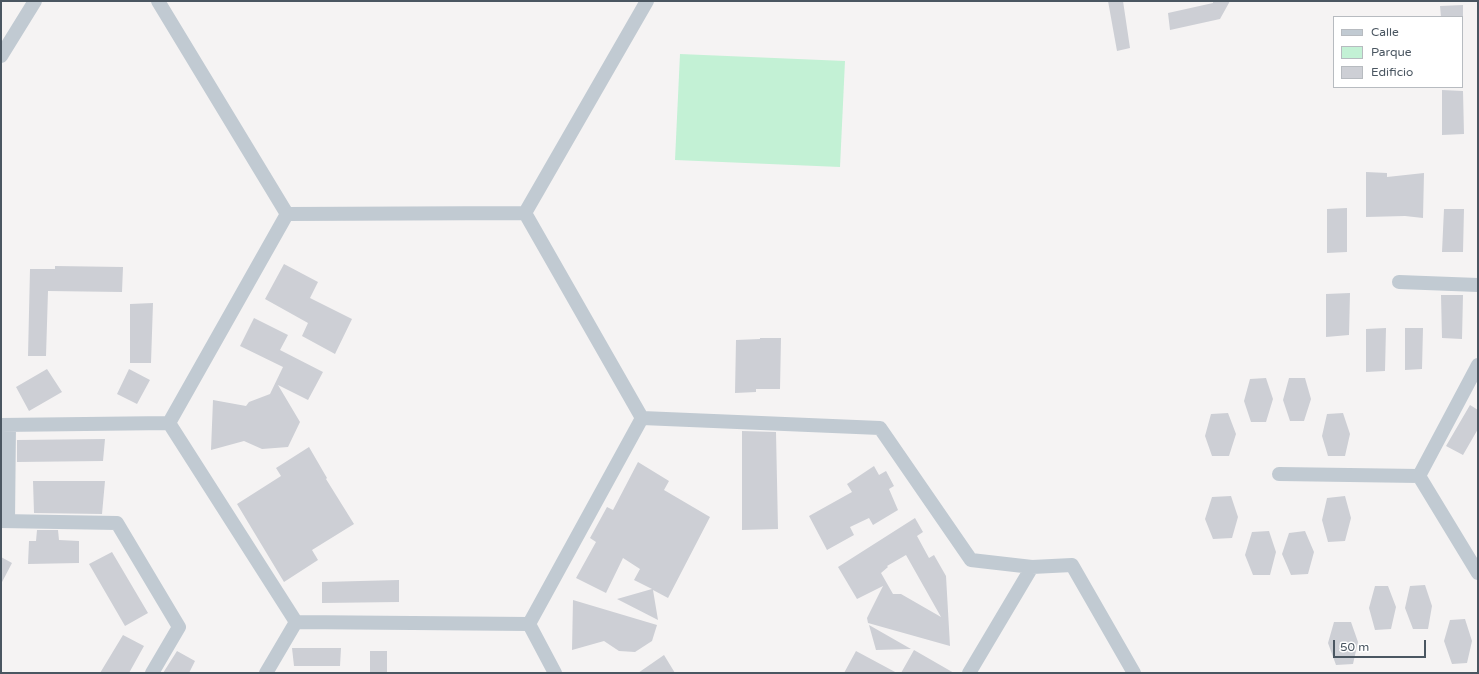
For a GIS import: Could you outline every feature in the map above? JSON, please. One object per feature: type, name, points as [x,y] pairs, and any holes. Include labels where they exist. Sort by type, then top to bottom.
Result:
[{"type":"street","points":[[1,56],[36,1]]},
{"type":"street","points":[[158,1],[287,214]]},
{"type":"street","points":[[525,213],[647,1]]},
{"type":"street","points":[[287,214],[525,213]]},
{"type":"street","points":[[525,213],[642,418]]},
{"type":"street","points":[[168,423],[287,214]]},
{"type":"street","points":[[1399,282],[1478,285]]},
{"type":"street","points":[[1419,476],[1478,365]]},
{"type":"street","points":[[642,418],[880,428],[971,560],[1032,567],[1072,565],[1134,673]]},
{"type":"street","points":[[529,624],[642,418]]},
{"type":"street","points":[[152,673],[179,627],[117,523],[5,521],[5,425],[168,423]]},
{"type":"street","points":[[168,423],[296,622]]},
{"type":"street","points":[[1279,474],[1419,476]]},
{"type":"street","points":[[1419,476],[1478,573]]},
{"type":"street","points":[[969,673],[1032,567]]},
{"type":"street","points":[[296,622],[529,624]]},
{"type":"street","points":[[266,673],[296,622]]},
{"type":"street","points":[[529,624],[555,673]]},
{"type":"green space","points":[[680,54],[845,61],[840,167],[675,160]]},
{"type":"building","points":[[1108,1],[1123,1],[1130,48],[1117,51]]},
{"type":"building","points":[[1213,1],[1230,1],[1220,19],[1170,30],[1168,13],[1213,3]]},
{"type":"building","points":[[1463,5],[1463,16],[1441,16],[1440,6]]},
{"type":"building","points":[[1442,90],[1463,91],[1464,134],[1442,135]]},
{"type":"building","points":[[1366,172],[1387,173],[1387,177],[1424,173],[1423,218],[1405,216],[1366,217]]},
{"type":"building","points":[[1347,208],[1347,252],[1327,253],[1327,209]]},
{"type":"building","points":[[1444,209],[1464,209],[1463,252],[1442,252]]},
{"type":"building","points":[[284,264],[318,282],[310,298],[352,319],[335,354],[302,336],[308,323],[265,299]]},
{"type":"building","points":[[55,266],[123,267],[122,292],[48,291],[46,356],[28,356],[30,269],[55,269]]},
{"type":"building","points":[[1350,293],[1349,335],[1326,337],[1326,294]]},
{"type":"building","points":[[1441,295],[1463,295],[1462,339],[1442,338]]},
{"type":"building","points":[[153,303],[151,363],[130,363],[130,304]]},
{"type":"building","points":[[254,318],[288,335],[280,350],[323,372],[308,400],[278,385],[300,422],[288,447],[262,449],[244,441],[211,450],[213,400],[246,406],[249,402],[270,394],[283,367],[240,346]]},
{"type":"building","points":[[1386,328],[1385,371],[1366,372],[1366,329]]},
{"type":"building","points":[[1405,328],[1423,328],[1422,369],[1405,370]]},
{"type":"building","points":[[781,338],[780,389],[756,389],[756,392],[735,393],[736,340]]},
{"type":"building","points":[[47,369],[62,392],[29,411],[16,387]]},
{"type":"building","points":[[129,369],[150,380],[137,404],[117,394]]},
{"type":"building","points":[[1266,378],[1273,399],[1266,422],[1251,422],[1244,401],[1250,379]]},
{"type":"building","points":[[1289,378],[1305,378],[1311,399],[1304,421],[1290,421],[1283,400]]},
{"type":"building","points":[[1470,405],[1478,410],[1478,429],[1463,455],[1446,446]]},
{"type":"building","points":[[1228,413],[1236,434],[1229,456],[1212,456],[1205,436],[1211,414]]},
{"type":"building","points":[[1343,413],[1350,434],[1345,456],[1328,456],[1322,436],[1327,414]]},
{"type":"building","points":[[742,431],[776,432],[778,529],[742,530]]},
{"type":"building","points":[[105,439],[103,461],[17,462],[17,440]]},
{"type":"building","points":[[309,447],[327,478],[326,479],[354,524],[312,550],[318,560],[284,582],[237,504],[281,476],[276,468]]},
{"type":"building","points":[[638,462],[669,481],[664,490],[710,517],[668,598],[653,590],[658,620],[617,599],[652,589],[634,580],[640,569],[623,558],[606,593],[576,578],[596,542],[590,538],[607,507],[613,510]]},
{"type":"building","points":[[874,466],[879,475],[886,471],[894,486],[889,489],[898,510],[873,525],[869,518],[850,527],[854,535],[827,550],[809,516],[852,492],[847,484]]},
{"type":"building","points":[[33,481],[105,481],[102,514],[34,513]]},
{"type":"building","points":[[1231,496],[1238,517],[1232,538],[1213,539],[1205,519],[1212,497]]},
{"type":"building","points":[[1345,496],[1351,518],[1345,541],[1328,542],[1322,520],[1327,498]]},
{"type":"building","points":[[915,518],[923,532],[917,536],[929,558],[934,555],[946,576],[950,646],[868,623],[867,618],[883,586],[857,599],[838,567]],"holes":[[[906,555],[941,617],[901,594],[893,594],[881,573],[888,567],[887,566]]]},
{"type":"building","points":[[37,530],[58,530],[59,540],[79,541],[79,563],[28,564],[29,541],[36,541]]},
{"type":"building","points":[[1269,531],[1276,552],[1270,575],[1253,575],[1245,555],[1252,532]]},
{"type":"building","points":[[1305,531],[1314,552],[1308,574],[1291,575],[1282,554],[1289,533]]},
{"type":"building","points":[[112,552],[148,613],[125,626],[89,564]]},
{"type":"building","points":[[1,557],[12,563],[1,584]]},
{"type":"building","points":[[399,580],[399,602],[322,603],[322,582]]},
{"type":"building","points":[[1425,585],[1432,606],[1428,629],[1413,629],[1405,608],[1410,586]]},
{"type":"building","points":[[1375,586],[1388,586],[1396,607],[1391,629],[1375,630],[1369,608]]},
{"type":"building","points":[[573,600],[657,625],[652,641],[635,652],[619,651],[604,641],[572,650]]},
{"type":"building","points":[[1465,619],[1472,641],[1467,663],[1452,664],[1444,641],[1450,620]]},
{"type":"building","points":[[1334,622],[1351,622],[1358,642],[1353,664],[1336,665],[1328,643]]},
{"type":"building","points":[[869,625],[911,649],[876,650]]},
{"type":"building","points":[[123,635],[144,646],[129,673],[100,673]]},
{"type":"building","points":[[292,648],[341,648],[340,666],[294,666]]},
{"type":"building","points":[[914,650],[954,673],[901,673]]},
{"type":"building","points":[[177,651],[195,661],[189,673],[163,673]]},
{"type":"building","points":[[370,651],[387,651],[387,673],[370,673]]},
{"type":"building","points":[[856,651],[897,673],[844,673]]},
{"type":"building","points":[[664,655],[675,673],[638,673]]}]
